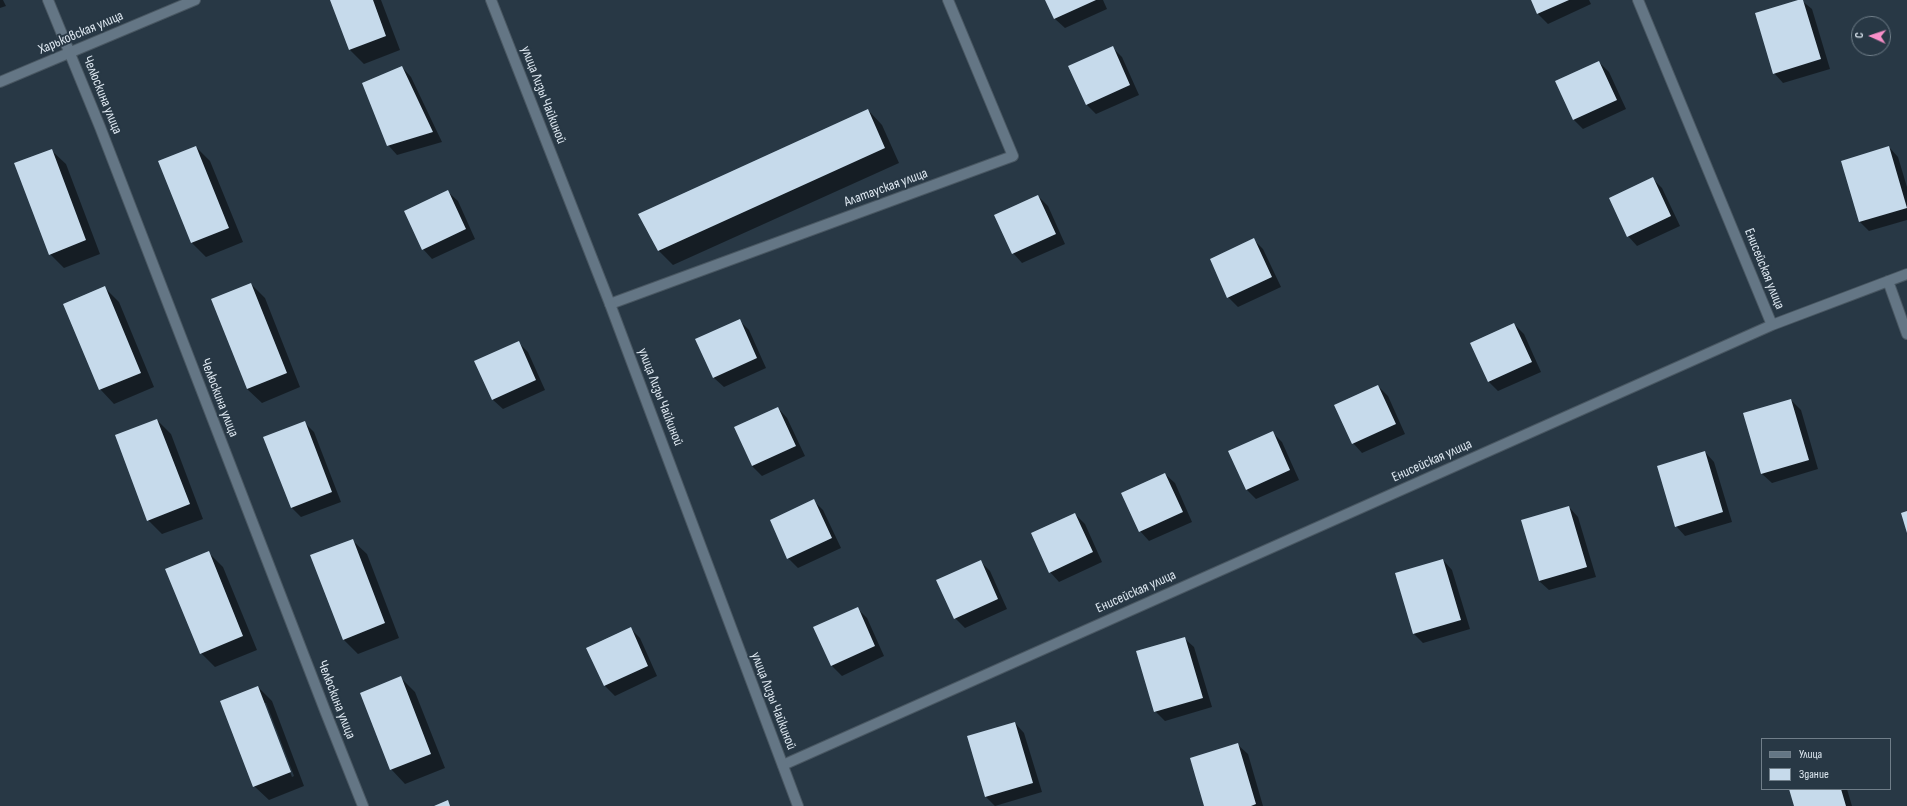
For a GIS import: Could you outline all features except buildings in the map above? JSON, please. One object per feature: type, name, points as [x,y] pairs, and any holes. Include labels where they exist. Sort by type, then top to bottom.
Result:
[{"type":"street","name":"Челюскина улица","points":[[48,0],[100,126],[363,806]]},
{"type":"street","name":"Харьковская улица","points":[[0,82],[195,0]]},
{"type":"street","name":"улица Лизы Чайкиной","points":[[490,0],[610,304],[798,806]]},
{"type":"street","name":"Алатауская улица","points":[[610,304],[1013,156],[948,0]]},
{"type":"street","name":"Енисейская улица","points":[[783,765],[1772,324],[1638,0]]},
{"type":"street","points":[[1772,324],[1907,274]]},
{"type":"street","points":[[1888,281],[1907,334]]}]
